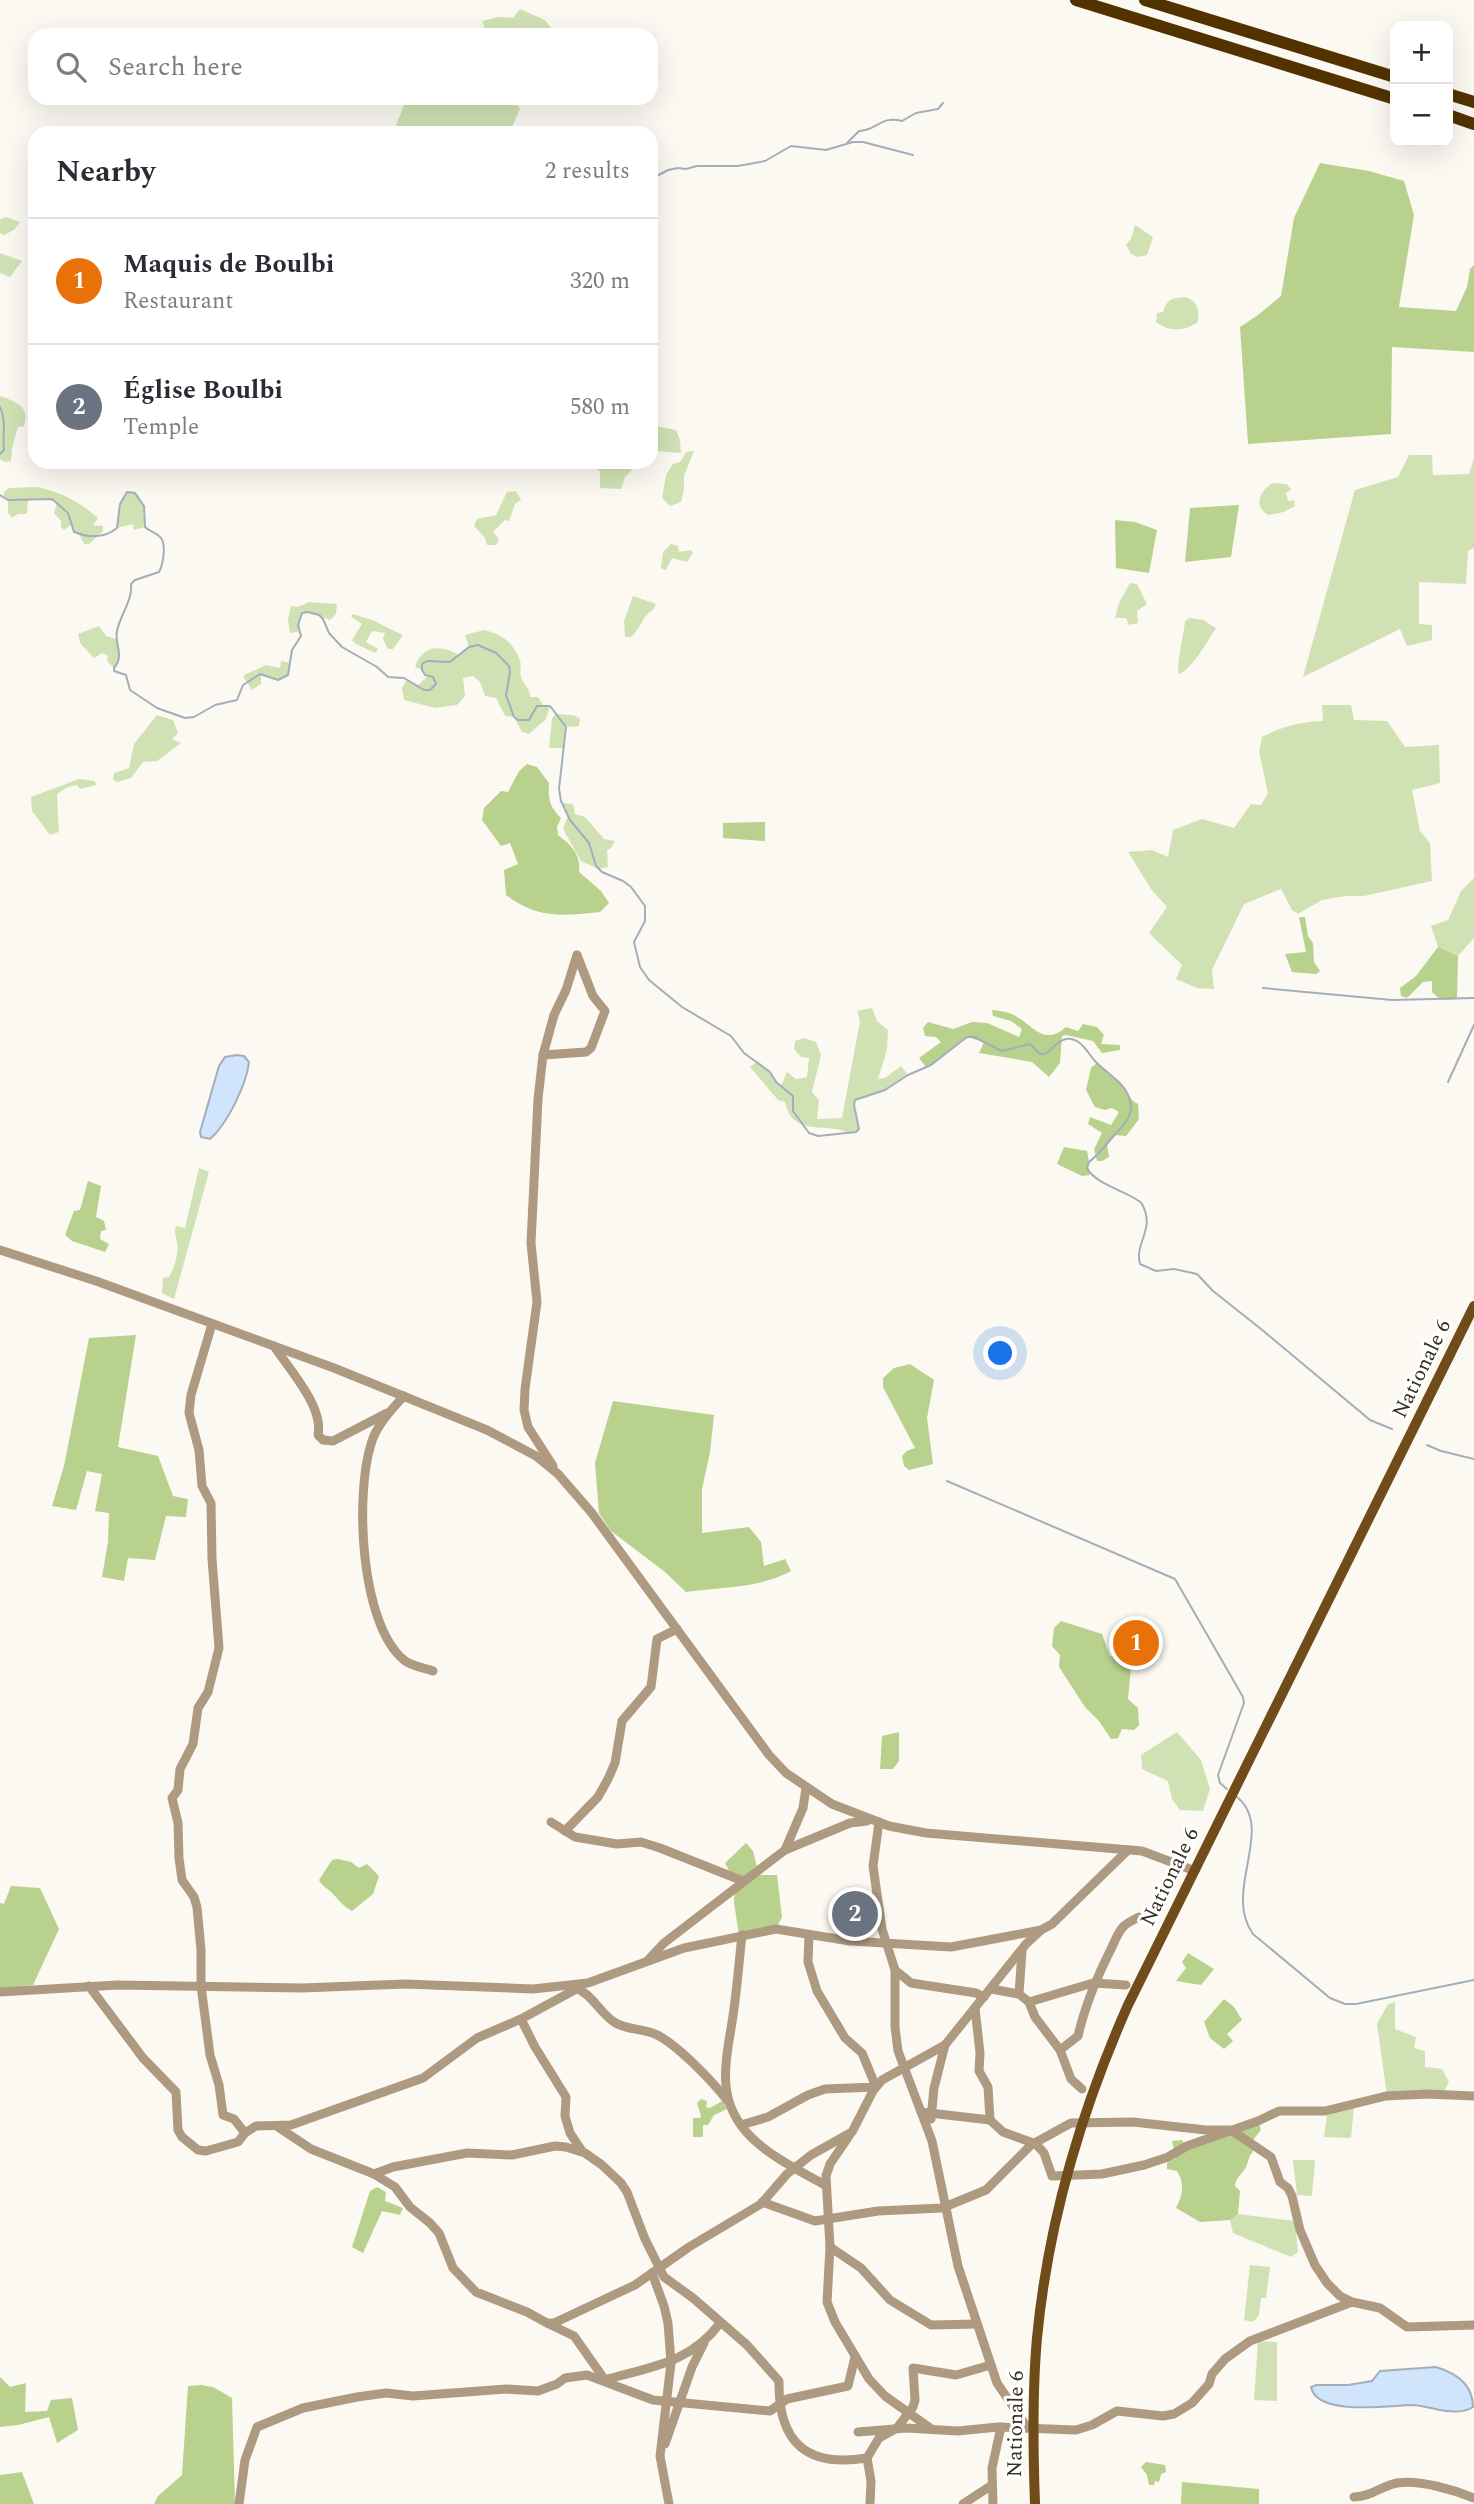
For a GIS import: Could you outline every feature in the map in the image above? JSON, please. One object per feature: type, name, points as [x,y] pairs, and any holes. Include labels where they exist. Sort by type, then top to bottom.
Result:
[{"type":"highway","points":[[1076,0],[1108,5],[1390,97]]},
{"type":"highway","points":[[1145,0],[1390,76]]},
{"type":"highway","points":[[1453,96],[1474,102]]},
{"type":"highway","points":[[1453,118],[1474,124]]},
{"type":"main road","name":"Nationale 6","points":[[1035,2504],[1031,2427],[1041,2304],[1066,2176],[1082,2123],[1128,2005],[1474,1306]]},
{"type":"street","points":[[543,1055],[586,1052],[591,1048],[605,1011],[593,996],[577,956],[554,1015],[543,1055],[538,1099],[531,1242],[537,1302],[525,1389],[524,1410],[528,1427],[558,1474],[591,1512],[769,1755],[786,1773],[806,1788],[832,1804],[876,1821],[926,1833],[1142,1851],[1195,1871]]},
{"type":"street","points":[[0,1250],[249,1335],[404,1396],[493,1433],[536,1456],[558,1474]]},
{"type":"street","points":[[212,1324],[191,1395],[189,1413],[199,1450],[202,1486],[211,1503],[219,1648],[208,1692],[198,1708],[193,1744],[180,1769],[178,1790],[172,1798],[178,1823],[178,1858],[182,1880],[194,1897],[197,1907],[201,1986],[210,2054],[219,2085],[223,2115],[234,2119],[244,2133]]},
{"type":"street","points":[[274,1346],[313,1403],[320,1425],[318,1435],[323,1440],[333,1441],[389,1412]]},
{"type":"street","points":[[404,1396],[389,1412],[371,1441],[367,1458],[361,1507],[365,1567],[377,1621],[395,1652],[406,1662],[433,1671]]},
{"type":"street","points":[[565,1831],[598,1797],[608,1779],[615,1763],[622,1721],[650,1687],[657,1639],[677,1629]]},
{"type":"street","points":[[785,1850],[803,1808],[806,1788]]},
{"type":"street","points":[[648,1960],[664,1943],[785,1850],[850,1824],[876,1821]]},
{"type":"street","points":[[876,1821],[873,1866],[882,1929],[895,1970],[896,2045],[903,2067],[926,2113],[958,2266],[991,2365],[999,2387],[1031,2427]]},
{"type":"street","points":[[551,1822],[575,1837],[617,1844],[641,1842],[743,1881]]},
{"type":"street","points":[[932,2430],[885,2396],[869,2379],[835,2322],[827,2302],[830,2218],[825,2185],[830,2164],[882,2080],[944,2045],[1022,1950],[1041,1930],[1052,1924],[1088,1891],[1128,1850]]},
{"type":"street","points":[[1060,2050],[1078,2036],[1093,1983],[1119,1933],[1139,1917]]},
{"type":"street","points":[[89,1986],[143,2058],[176,2092],[178,2130],[182,2137],[198,2150],[206,2151],[237,2142],[244,2133],[256,2126],[292,2125],[423,2078],[477,2038],[521,2019],[587,1983],[684,1948],[776,1929],[850,1941],[951,1947],[1041,1930]]},
{"type":"street","points":[[728,2101],[726,2049],[733,2017],[742,1935]]},
{"type":"street","points":[[809,1935],[807,1962],[817,1991],[845,2038],[862,2053],[876,2087]]},
{"type":"street","points":[[1019,1994],[1022,1950]]},
{"type":"street","points":[[895,1970],[911,1983],[976,1993],[1019,1994],[1029,2002],[1035,2017],[1060,2050],[1071,2079],[1082,2088]]},
{"type":"street","points":[[0,1992],[89,1986],[302,1988],[405,1984],[533,1989],[587,1983]]},
{"type":"street","points":[[1029,2002],[1093,1983],[1126,1985]]},
{"type":"street","points":[[565,1985],[577,1988],[616,2024],[664,2039],[713,2083],[752,2137],[825,2185]]},
{"type":"street","points":[[975,2008],[980,2053],[979,2071],[988,2087],[990,2120]]},
{"type":"street","points":[[521,2019],[566,2097],[565,2116],[570,2133],[584,2153]]},
{"type":"street","points":[[926,2113],[944,2045]]},
{"type":"street","points":[[741,2124],[768,2117],[808,2095],[825,2089],[876,2087]]},
{"type":"street","points":[[926,2113],[990,2120],[1003,2132],[1036,2144],[1044,2153],[1052,2176],[1066,2176],[1102,2174],[1144,2165],[1279,2111],[1325,2111],[1386,2096],[1474,2096]]},
{"type":"street","points":[[762,2202],[815,2221],[878,2211],[946,2208],[986,2190],[1022,2152],[1071,2123],[1133,2122],[1231,2130],[1272,2157],[1280,2182],[1289,2188],[1300,2230],[1315,2265],[1333,2290],[1352,2302],[1380,2308],[1407,2327],[1474,2325]]},
{"type":"street","points":[[278,2127],[311,2149],[374,2174],[395,2187],[410,2207],[439,2234],[453,2268],[476,2292],[527,2312],[574,2336],[605,2380]]},
{"type":"street","points":[[547,2323],[554,2323],[624,2291],[762,2202],[787,2174],[811,2155],[852,2132]]},
{"type":"street","points":[[374,2174],[393,2166],[467,2153],[512,2155],[555,2146],[584,2153],[621,2183],[627,2192],[655,2271],[668,2323],[671,2362],[660,2456],[669,2504]]},
{"type":"street","points":[[830,2247],[861,2268],[890,2300],[930,2325],[977,2324]]},
{"type":"street","points":[[655,2271],[693,2298],[747,2345],[779,2381],[782,2419],[799,2448],[825,2459],[841,2461],[867,2458]]},
{"type":"street","points":[[858,2432],[897,2428],[958,2431],[1001,2427],[1083,2429],[1117,2411],[1163,2416],[1174,2414],[1192,2403],[1207,2387],[1212,2374],[1225,2359],[1250,2341],[1352,2302]]},
{"type":"street","points":[[660,2456],[692,2367],[705,2341],[720,2323]]},
{"type":"street","points":[[605,2380],[671,2362],[705,2341]]},
{"type":"street","points":[[239,2504],[246,2460],[257,2427],[303,2408],[386,2393],[413,2396],[506,2389],[538,2391],[574,2376],[593,2375],[641,2397],[680,2404],[770,2411],[787,2399],[849,2386],[855,2357]]},
{"type":"street","points":[[870,2504],[872,2481],[867,2458],[879,2438],[897,2428],[909,2413],[915,2400],[913,2368],[956,2375],[991,2365]]},
{"type":"street","points":[[993,2504],[992,2468],[1001,2427]]},
{"type":"street","points":[[1360,2504],[1354,2497],[1369,2495],[1403,2482],[1433,2486],[1474,2498]]},
{"type":"street","points":[[963,2504],[992,2485]]},
{"type":"green space","points":[[520,9],[545,20],[551,28],[484,28],[482,21],[498,17],[513,18]]},
{"type":"green space","points":[[404,105],[518,105],[520,109],[512,126],[396,126]]},
{"type":"green space","points":[[1320,163],[1369,171],[1404,181],[1414,215],[1399,307],[1456,311],[1467,287],[1470,269],[1474,265],[1474,352],[1392,347],[1391,434],[1248,444],[1240,327],[1281,296],[1294,218]]},
{"type":"green space","points":[[6,217],[20,222],[14,230],[4,235],[0,233],[0,219]]},
{"type":"green space","points":[[1135,225],[1153,237],[1147,255],[1138,257],[1131,254],[1126,245]]},
{"type":"green space","points":[[0,253],[22,261],[10,277],[0,273]]},
{"type":"green space","points":[[1185,297],[1197,306],[1198,322],[1177,330],[1156,322],[1157,313],[1163,312],[1168,302]]},
{"type":"green space","points":[[0,396],[20,406],[26,419],[24,426],[18,427],[11,461],[4,462],[0,459]]},
{"type":"green space","points":[[658,426],[676,430],[681,453],[658,451]]},
{"type":"green space","points":[[694,451],[684,476],[681,502],[670,506],[662,498],[666,475],[686,452]]},
{"type":"green space","points":[[1409,455],[1432,455],[1433,475],[1469,474],[1474,458],[1474,548],[1468,551],[1466,584],[1419,582],[1419,624],[1432,625],[1432,640],[1407,646],[1400,629],[1303,677],[1355,490],[1398,477]]},
{"type":"green space","points":[[597,469],[632,469],[625,477],[621,489],[600,488],[600,471]]},
{"type":"green space","points":[[1273,483],[1287,484],[1291,490],[1286,493],[1288,501],[1294,500],[1295,506],[1284,512],[1268,515],[1259,502],[1262,494]]},
{"type":"green space","points":[[37,487],[70,498],[84,507],[98,518],[93,525],[103,526],[103,531],[89,544],[84,544],[79,534],[74,532],[72,524],[64,530],[61,527],[61,521],[54,513],[57,503],[45,498],[28,500],[27,514],[18,514],[12,518],[8,513],[8,500],[4,492],[9,488]]},
{"type":"green space","points":[[516,491],[521,500],[515,504],[509,521],[505,520],[493,532],[499,539],[496,545],[487,545],[485,538],[474,526],[477,519],[496,515],[507,492]]},
{"type":"green space","points":[[127,492],[135,493],[144,506],[145,527],[134,530],[133,524],[117,528],[120,504]]},
{"type":"green space","points":[[1239,505],[1231,557],[1185,562],[1190,508]]},
{"type":"green space","points":[[1115,520],[1135,522],[1157,530],[1149,573],[1116,568]]},
{"type":"green space","points":[[671,544],[678,546],[679,552],[691,550],[693,553],[687,562],[672,558],[666,570],[661,568],[663,552]]},
{"type":"green space","points":[[1130,583],[1137,584],[1147,604],[1137,611],[1138,623],[1129,625],[1126,618],[1115,618],[1119,603]]},
{"type":"green space","points":[[633,596],[656,604],[634,634],[625,637],[624,621]]},
{"type":"green space","points":[[309,602],[337,604],[336,614],[330,620],[308,612],[303,613],[299,619],[300,631],[290,633],[288,619],[291,606],[298,607]]},
{"type":"green space","points":[[353,614],[403,635],[393,649],[388,649],[383,639],[385,633],[372,631],[366,642],[378,649],[375,653],[352,640],[362,624],[351,617]]},
{"type":"green space","points":[[1190,618],[1203,620],[1216,628],[1194,660],[1179,674],[1185,621]]},
{"type":"green space","points":[[99,626],[106,636],[117,639],[120,654],[114,668],[107,661],[108,656],[102,653],[94,658],[80,643],[78,634]]},
{"type":"green space","points":[[484,630],[496,634],[510,644],[520,661],[520,675],[530,697],[538,697],[543,705],[550,706],[546,719],[529,734],[522,732],[514,717],[505,716],[496,698],[485,696],[480,682],[473,676],[463,678],[465,696],[457,705],[435,708],[404,700],[402,688],[407,679],[418,685],[428,676],[415,667],[422,654],[439,648],[459,655],[469,647],[465,635]]},
{"type":"green space","points":[[281,661],[290,663],[288,675],[278,680],[261,674],[261,684],[252,690],[244,675],[266,665],[280,668]]},
{"type":"green space","points":[[1322,705],[1351,705],[1354,720],[1387,721],[1405,747],[1439,745],[1440,783],[1412,790],[1420,831],[1430,843],[1432,881],[1364,896],[1322,900],[1298,914],[1292,910],[1281,889],[1244,904],[1212,970],[1214,989],[1197,988],[1176,979],[1182,965],[1149,933],[1167,907],[1151,889],[1128,852],[1152,850],[1168,857],[1173,830],[1202,819],[1234,828],[1251,804],[1261,805],[1268,793],[1259,752],[1262,737],[1292,725],[1323,721]]},
{"type":"green space","points":[[556,714],[580,718],[579,726],[566,727],[563,748],[549,748],[552,718]]},
{"type":"green space","points":[[157,715],[173,720],[178,733],[172,739],[181,743],[157,761],[143,762],[131,778],[117,782],[113,779],[114,773],[129,768],[134,744]]},
{"type":"green space","points":[[527,764],[537,767],[549,783],[550,802],[561,818],[557,827],[558,835],[574,850],[579,872],[601,891],[609,903],[600,912],[551,914],[517,903],[506,895],[504,870],[518,864],[510,843],[501,846],[482,820],[484,808],[501,791],[508,792],[519,771]]},
{"type":"green space","points":[[79,779],[95,781],[96,785],[80,789],[77,785],[68,787],[57,794],[59,832],[50,835],[32,811],[31,797]]},
{"type":"green space","points":[[562,803],[573,804],[575,814],[585,817],[604,839],[615,841],[607,850],[608,867],[599,869],[581,861],[563,829],[568,815]]},
{"type":"green space","points":[[765,822],[765,841],[723,838],[723,823]]},
{"type":"green space","points":[[1474,878],[1474,938],[1458,956],[1438,947],[1431,926],[1448,920],[1461,891]]},
{"type":"green space","points":[[1299,917],[1305,917],[1308,936],[1313,943],[1314,962],[1320,971],[1316,974],[1292,972],[1285,954],[1306,952]]},
{"type":"green space","points":[[1438,947],[1458,956],[1457,999],[1441,1000],[1432,992],[1432,981],[1423,982],[1407,998],[1401,996],[1400,988],[1416,976]]},
{"type":"green space","points":[[872,1008],[877,1021],[888,1030],[887,1050],[878,1079],[885,1078],[901,1066],[908,1075],[885,1090],[855,1100],[859,1129],[850,1134],[796,1121],[785,1102],[778,1100],[750,1067],[758,1061],[781,1086],[787,1072],[796,1079],[807,1077],[809,1058],[801,1057],[794,1049],[795,1041],[804,1038],[816,1042],[821,1055],[812,1092],[819,1100],[817,1119],[842,1118],[860,1021],[857,1011]]},
{"type":"green space","points":[[992,1010],[1012,1014],[1047,1035],[1066,1027],[1078,1031],[1083,1024],[1097,1027],[1104,1035],[1101,1044],[1120,1045],[1120,1050],[1102,1053],[1093,1041],[1062,1036],[1060,1063],[1049,1077],[1032,1062],[979,1053],[984,1042],[967,1037],[931,1065],[926,1067],[919,1058],[941,1042],[936,1037],[925,1036],[923,1028],[928,1022],[953,1029],[972,1022],[987,1023],[1019,1037],[1022,1029],[1011,1021],[993,1016]]},
{"type":"green space","points":[[1097,1063],[1120,1082],[1132,1100],[1138,1104],[1139,1119],[1126,1136],[1114,1135],[1107,1144],[1109,1157],[1102,1161],[1097,1161],[1094,1149],[1102,1133],[1088,1124],[1090,1117],[1111,1125],[1119,1112],[1112,1108],[1105,1110],[1095,1107],[1086,1090],[1091,1068]]},
{"type":"green space","points":[[1064,1147],[1087,1151],[1090,1175],[1082,1176],[1057,1164]]},
{"type":"green space","points":[[199,1168],[209,1172],[174,1299],[162,1293],[163,1278],[169,1277],[174,1265],[177,1252],[176,1226],[185,1228]]},
{"type":"green space","points":[[88,1181],[101,1186],[96,1217],[104,1221],[106,1230],[101,1231],[100,1239],[109,1244],[105,1252],[72,1241],[65,1235],[74,1211],[80,1210]]},
{"type":"green space","points":[[136,1335],[118,1447],[158,1456],[173,1496],[188,1499],[186,1517],[166,1516],[155,1560],[128,1558],[124,1581],[102,1577],[108,1542],[109,1513],[95,1511],[102,1474],[87,1471],[76,1510],[52,1506],[64,1466],[89,1338]]},
{"type":"green space","points":[[910,1364],[934,1380],[927,1418],[933,1464],[909,1470],[904,1466],[902,1456],[915,1448],[883,1387],[883,1378],[894,1368]]},
{"type":"green space","points":[[613,1401],[714,1415],[702,1489],[702,1533],[749,1527],[761,1542],[764,1566],[785,1559],[791,1571],[753,1584],[686,1592],[665,1572],[611,1531],[599,1513],[595,1463]]},
{"type":"green space","points":[[1061,1621],[1102,1634],[1110,1656],[1124,1658],[1123,1667],[1131,1668],[1128,1699],[1138,1708],[1139,1725],[1134,1730],[1122,1729],[1118,1738],[1111,1739],[1085,1707],[1059,1667],[1060,1655],[1052,1646],[1054,1628]]},
{"type":"green space","points":[[899,1732],[899,1761],[893,1769],[880,1769],[882,1736]]},
{"type":"green space","points":[[1177,1732],[1201,1760],[1210,1789],[1203,1811],[1180,1810],[1172,1799],[1168,1781],[1142,1769],[1141,1755]]},
{"type":"green space","points":[[746,1843],[753,1851],[759,1875],[777,1875],[782,1917],[776,1929],[739,1935],[734,1903],[735,1882],[725,1863]]},
{"type":"green space","points":[[332,1860],[351,1862],[359,1868],[367,1864],[379,1876],[373,1894],[352,1911],[319,1880]]},
{"type":"green space","points":[[11,1886],[40,1888],[59,1929],[33,1985],[0,1989],[0,1903],[4,1904]]},
{"type":"green space","points":[[1188,1953],[1214,1969],[1201,1985],[1176,1981],[1186,1968],[1182,1962]]},
{"type":"green space","points":[[1224,1999],[1234,2007],[1242,2020],[1227,2034],[1233,2041],[1224,2049],[1210,2038],[1204,2022]]},
{"type":"green space","points":[[1395,2002],[1395,2029],[1416,2037],[1414,2048],[1425,2051],[1425,2067],[1442,2069],[1449,2082],[1444,2092],[1387,2095],[1377,2024],[1388,2004]]},
{"type":"green space","points":[[701,2099],[707,2101],[706,2107],[710,2108],[724,2100],[727,2109],[714,2115],[708,2125],[703,2125],[703,2137],[693,2137],[693,2118],[701,2116],[697,2103]]},
{"type":"green space","points":[[1354,2106],[1351,2138],[1324,2137],[1327,2113]]},
{"type":"green space","points":[[1259,2123],[1261,2130],[1252,2141],[1253,2152],[1235,2186],[1240,2191],[1238,2214],[1230,2220],[1200,2222],[1176,2208],[1182,2194],[1182,2185],[1177,2171],[1167,2169],[1167,2163],[1176,2158],[1172,2141],[1182,2140],[1185,2145]]},
{"type":"green space","points":[[1293,2160],[1315,2160],[1312,2196],[1297,2195]]},
{"type":"green space","points":[[377,2187],[386,2192],[385,2201],[403,2208],[400,2215],[382,2211],[363,2253],[352,2247],[370,2191]]},
{"type":"green space","points":[[1238,2214],[1295,2221],[1298,2252],[1291,2257],[1233,2233],[1230,2220]]},
{"type":"green space","points":[[1250,2265],[1270,2267],[1266,2298],[1261,2298],[1259,2315],[1253,2322],[1244,2320]]},
{"type":"green space","points":[[1258,2341],[1277,2342],[1277,2401],[1254,2400]]},
{"type":"green space","points":[[0,2377],[10,2387],[26,2383],[25,2412],[47,2411],[51,2400],[72,2398],[78,2430],[57,2443],[49,2417],[0,2427]]},
{"type":"green space","points":[[188,2386],[213,2387],[232,2398],[235,2504],[154,2504],[158,2496],[182,2475]]},
{"type":"green space","points":[[1146,2462],[1165,2465],[1166,2472],[1161,2474],[1159,2482],[1155,2481],[1154,2485],[1149,2485],[1147,2475],[1141,2467]]},
{"type":"green space","points":[[22,2472],[34,2504],[0,2504],[0,2475]]},
{"type":"green space","points":[[1182,2482],[1259,2489],[1259,2504],[1181,2504]]},
{"type":"water","points":[[244,1056],[249,1062],[240,1092],[216,1133],[210,1139],[201,1137],[200,1132],[219,1066],[225,1057]]},
{"type":"water","points":[[1436,2367],[1450,2373],[1467,2386],[1473,2407],[1452,2411],[1413,2405],[1340,2406],[1316,2396],[1311,2387],[1372,2381],[1380,2371]]},
{"type":"waterway","points":[[847,143],[859,131],[889,120],[902,121],[916,113],[938,109],[943,103]]},
{"type":"waterway","points":[[658,175],[678,168],[738,166],[765,161],[791,146],[826,150],[853,142],[863,142],[913,155]]},
{"type":"waterway","points":[[0,407],[4,423],[4,450],[0,454]]},
{"type":"waterway","points":[[0,495],[8,500],[52,499],[68,513],[74,532],[97,536],[117,528],[120,504],[127,492],[135,493],[144,506],[145,527],[162,540],[164,554],[159,572],[135,580],[131,584],[130,596],[116,636],[119,659],[114,671],[126,675],[130,690],[157,708],[185,718],[194,717],[215,705],[237,700],[243,685],[260,674],[278,680],[288,675],[292,650],[301,636],[298,625],[302,613],[319,615],[329,633],[342,647],[377,667],[388,677],[404,678],[424,690],[430,690],[436,684],[433,677],[425,675],[422,670],[422,664],[427,661],[450,662],[469,647],[478,645],[496,653],[509,666],[506,695],[514,717],[518,720],[529,720],[537,706],[550,706],[566,727],[559,789],[561,801],[570,820],[589,843],[596,866],[631,887],[645,906],[645,921],[634,942],[640,967],[649,980],[682,1007],[731,1036],[744,1053],[770,1072],[776,1082],[793,1096],[793,1111],[809,1133],[818,1136],[856,1132],[859,1129],[855,1100],[885,1090],[908,1075],[931,1065],[967,1037],[974,1037],[1002,1051],[1030,1044],[1040,1054],[1045,1054],[1063,1040],[1075,1040],[1120,1083],[1130,1099],[1130,1112],[1125,1123],[1089,1162],[1087,1168],[1099,1180],[1142,1204],[1147,1221],[1140,1249],[1140,1264],[1156,1271],[1174,1269],[1197,1274],[1213,1291],[1370,1420],[1392,1429]]},
{"type":"waterway","points":[[1263,988],[1392,1000],[1474,998]]},
{"type":"waterway","points":[[1448,1082],[1474,1025]]},
{"type":"waterway","points":[[1427,1445],[1474,1459]]},
{"type":"waterway","points":[[947,1481],[1175,1579],[1243,1697],[1244,1703],[1218,1775],[1220,1783],[1227,1789]]},
{"type":"waterway","points":[[1237,1797],[1248,1810],[1252,1826],[1243,1899],[1245,1917],[1253,1934],[1330,1998],[1345,2004],[1356,2004],[1474,1980]]},
{"type":"place","name":"Maquis de Boulbi","points":[[1136,1643]]},
{"type":"place","name":"Église Boulbi","points":[[855,1914]]}]
